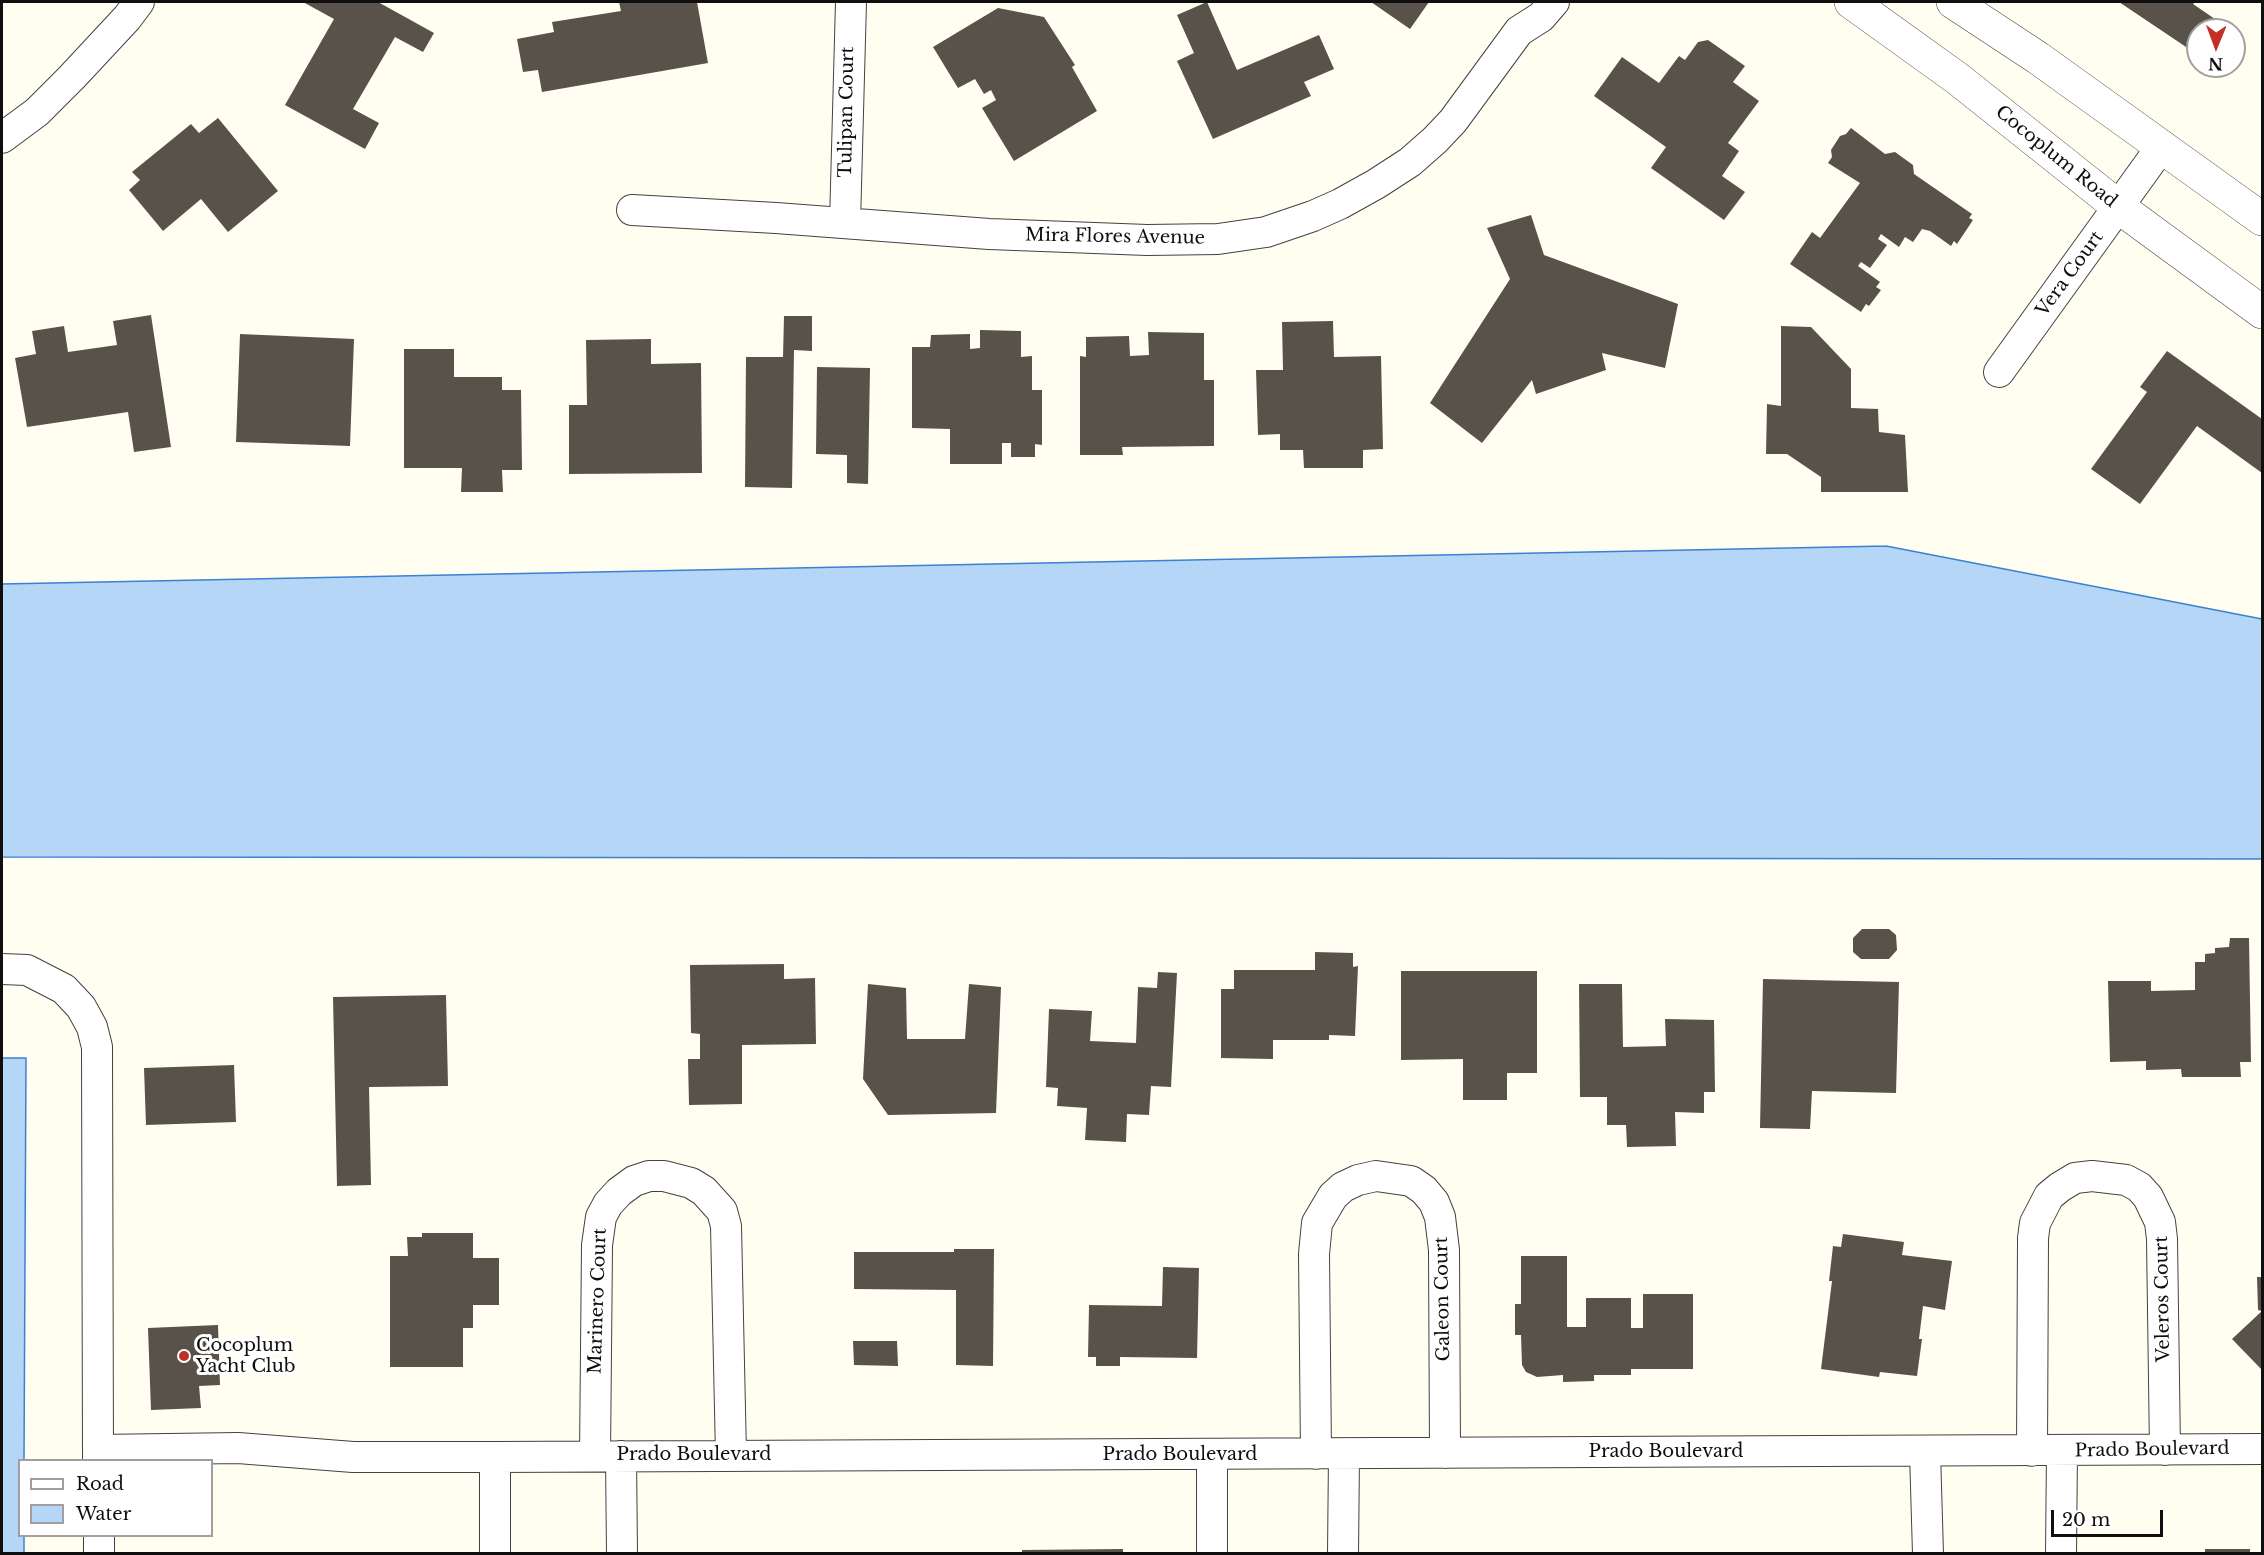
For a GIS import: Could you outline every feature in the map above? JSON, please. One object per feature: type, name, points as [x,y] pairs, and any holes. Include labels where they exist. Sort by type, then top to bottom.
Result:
[{"type":"street","points":[[2,138],[37,112],[56,94],[101,47],[139,2]]},
{"type":"street","name":"Tulipan Court","points":[[845,223],[851,2]]},
{"type":"street","points":[[1519,31],[1526,2]]},
{"type":"street","points":[[1519,31],[1541,17],[1554,2]]},
{"type":"street","name":"Cocoplum Road","points":[[1851,2],[1958,79],[2120,207],[2262,312]]},
{"type":"street","points":[[1953,2],[2038,58],[2262,219]]},
{"type":"street","name":"Mira Flores Avenue","points":[[632,210],[989,234],[1184,241],[1243,236],[1277,229],[1313,216],[1376,184],[1410,162],[1436,140],[1453,121],[1519,31]]},
{"type":"street","name":"Vera Court","points":[[1999,372],[2162,146]]},
{"type":"street","points":[[2,969],[27,970],[64,989],[81,1007],[92,1027],[97,1047],[98,1455]]},
{"type":"street","name":"Marinero Court","points":[[622,1554],[608,1456],[597,1245],[601,1217],[608,1204],[634,1181],[649,1176],[664,1176],[691,1182],[704,1191],[722,1211],[726,1226],[730,1455]]},
{"type":"street","name":"Galeon Court","points":[[1343,1554],[1330,1454],[1314,1254],[1317,1223],[1333,1196],[1343,1187],[1358,1180],[1376,1176],[1411,1181],[1424,1190],[1434,1202],[1440,1217],[1444,1250],[1445,1453]]},
{"type":"street","name":"Veleros Court","points":[[2032,1451],[2033,1238],[2035,1223],[2049,1196],[2060,1186],[2075,1178],[2092,1176],[2109,1176],[2126,1180],[2139,1187],[2152,1203],[2160,1222],[2165,1450]]},
{"type":"street","name":"Prado Boulevard","points":[[98,1455],[238,1449],[354,1457],[2262,1449]]},
{"type":"street","points":[[2061,1554],[2062,1451]]},
{"type":"street","points":[[1925,1452],[1928,1554]]},
{"type":"street","points":[[1212,1455],[1212,1554]]},
{"type":"street","points":[[495,1457],[495,1554]]},
{"type":"street","points":[[99,1537],[99,1554]]},
{"type":"water","points":[[1886,546],[2262,619],[2262,859],[2,857],[2,584]]},
{"type":"water","points":[[2,1058],[26,1058],[24,1459],[18,1459],[18,1537],[24,1537],[24,1554],[2,1553]]},
{"type":"building","points":[[303,2],[378,2],[434,33],[423,52],[395,37],[353,109],[379,123],[365,149],[285,105],[334,19]]},
{"type":"building","points":[[619,2],[697,2],[708,63],[542,92],[538,70],[523,72],[517,39],[554,32],[552,22],[621,11]]},
{"type":"building","points":[[1207,2],[1237,70],[1319,35],[1334,69],[1304,82],[1311,96],[1213,139],[1177,61],[1194,53],[1177,15]]},
{"type":"building","points":[[1371,2],[1429,2],[1410,29]]},
{"type":"building","points":[[2119,2],[2195,2],[2193,4],[2213,18],[2186,18],[2186,47]]},
{"type":"building","points":[[998,8],[1044,17],[1075,65],[1072,67],[1097,111],[1014,161],[982,108],[996,100],[991,90],[984,94],[975,79],[958,88],[933,47]]},
{"type":"building","points":[[1708,40],[1745,66],[1733,82],[1759,101],[1728,143],[1739,151],[1722,176],[1745,192],[1724,220],[1651,168],[1666,147],[1594,96],[1622,57],[1659,83],[1679,56],[1685,60],[1698,42]]},
{"type":"building","points":[[218,118],[278,191],[228,232],[201,199],[163,231],[129,190],[140,180],[132,172],[191,124],[199,133]]},
{"type":"building","points":[[1851,128],[1885,154],[1895,152],[1913,165],[1914,174],[1972,214],[1969,218],[1973,220],[1957,244],[1954,241],[1951,246],[1930,231],[1922,229],[1913,242],[1905,237],[1899,247],[1881,234],[1878,239],[1887,245],[1870,268],[1861,262],[1858,266],[1880,282],[1876,287],[1881,290],[1869,306],[1866,304],[1861,312],[1790,264],[1812,232],[1820,238],[1860,183],[1828,163],[1832,157],[1831,150],[1840,136],[1846,134]]},
{"type":"building","points":[[1531,215],[1544,255],[1678,304],[1665,368],[1602,353],[1606,370],[1536,394],[1532,380],[1482,443],[1430,403],[1510,279],[1487,228]]},
{"type":"building","points":[[151,315],[171,447],[134,452],[128,412],[27,427],[15,358],[36,354],[32,331],[64,326],[68,352],[117,345],[113,321]]},
{"type":"building","points":[[784,316],[812,316],[812,351],[794,350],[792,488],[745,487],[746,357],[783,357]]},
{"type":"building","points":[[1333,321],[1334,357],[1381,356],[1383,449],[1363,450],[1363,468],[1304,468],[1303,450],[1280,450],[1280,434],[1258,435],[1256,370],[1283,370],[1282,322]]},
{"type":"building","points":[[1781,326],[1811,327],[1851,369],[1851,408],[1878,409],[1879,432],[1905,435],[1908,492],[1821,492],[1821,477],[1787,454],[1766,454],[1767,404],[1781,406]]},
{"type":"building","points":[[980,330],[1021,331],[1021,357],[1032,356],[1032,390],[1042,390],[1042,445],[1035,444],[1035,457],[1011,457],[1011,443],[1002,443],[1002,464],[950,464],[950,429],[912,428],[912,347],[930,347],[931,335],[970,334],[970,349],[980,348]]},
{"type":"building","points":[[1148,332],[1204,333],[1204,380],[1214,380],[1214,446],[1122,447],[1123,455],[1080,455],[1080,356],[1086,357],[1086,337],[1129,336],[1130,356],[1149,355]]},
{"type":"building","points":[[240,334],[354,339],[350,446],[236,442]]},
{"type":"building","points":[[651,339],[651,364],[701,363],[702,473],[569,474],[569,405],[587,405],[586,340]]},
{"type":"building","points":[[404,349],[454,349],[454,377],[502,377],[502,390],[521,390],[522,470],[502,470],[503,492],[461,492],[462,468],[404,468]]},
{"type":"building","points":[[2167,351],[2262,419],[2262,473],[2197,426],[2140,504],[2091,469],[2147,392],[2140,387]]},
{"type":"building","points":[[817,367],[870,368],[868,484],[847,483],[847,455],[816,454]]},
{"type":"building","points":[[1862,929],[1889,929],[1896,935],[1897,950],[1889,959],[1861,959],[1853,952],[1853,938]]},
{"type":"building","points":[[2230,938],[2249,938],[2251,1062],[2240,1062],[2241,1077],[2182,1077],[2181,1069],[2146,1070],[2146,1061],[2110,1062],[2108,981],[2151,981],[2151,991],[2195,990],[2195,962],[2205,962],[2205,954],[2215,953],[2215,948],[2229,947]]},
{"type":"building","points":[[1315,952],[1353,953],[1353,967],[1358,966],[1355,1036],[1329,1035],[1329,1040],[1273,1040],[1273,1059],[1221,1058],[1221,989],[1234,989],[1234,970],[1315,970]]},
{"type":"building","points":[[784,964],[784,979],[815,978],[816,1044],[742,1045],[742,1104],[689,1105],[688,1059],[700,1059],[700,1034],[691,1033],[690,965]]},
{"type":"building","points":[[1401,971],[1537,971],[1537,1073],[1507,1073],[1507,1100],[1463,1100],[1463,1059],[1401,1060]]},
{"type":"building","points":[[1158,972],[1177,973],[1171,1087],[1151,1086],[1149,1115],[1127,1114],[1126,1142],[1085,1140],[1087,1108],[1057,1106],[1058,1088],[1046,1087],[1049,1009],[1092,1011],[1090,1041],[1136,1043],[1138,987],[1157,988]]},
{"type":"building","points":[[1763,979],[1899,982],[1896,1093],[1812,1091],[1810,1129],[1760,1128]]},
{"type":"building","points":[[868,984],[906,988],[907,1039],[965,1039],[969,984],[1001,987],[996,1113],[888,1115],[863,1079]]},
{"type":"building","points":[[1579,984],[1622,984],[1623,1047],[1666,1046],[1665,1019],[1714,1020],[1715,1092],[1704,1092],[1704,1113],[1675,1112],[1676,1146],[1627,1147],[1626,1125],[1607,1125],[1607,1097],[1580,1097]]},
{"type":"building","points":[[446,995],[448,1086],[369,1087],[371,1185],[337,1186],[333,997]]},
{"type":"building","points":[[234,1065],[236,1122],[146,1125],[144,1068]]},
{"type":"building","points":[[422,1233],[473,1233],[473,1258],[499,1258],[499,1305],[473,1305],[473,1328],[463,1328],[463,1367],[390,1367],[390,1256],[408,1256],[407,1237],[422,1237]]},
{"type":"building","points":[[1843,1234],[1904,1242],[1902,1255],[1952,1261],[1945,1310],[1923,1306],[1919,1339],[1922,1339],[1917,1376],[1880,1372],[1879,1377],[1821,1369],[1832,1281],[1829,1281],[1833,1246],[1841,1247]]},
{"type":"building","points":[[954,1249],[994,1249],[993,1366],[956,1365],[956,1290],[854,1289],[854,1252],[954,1252]]},
{"type":"building","points":[[1521,1256],[1567,1256],[1567,1327],[1586,1327],[1586,1298],[1631,1298],[1631,1328],[1643,1328],[1643,1294],[1693,1294],[1693,1369],[1631,1369],[1631,1375],[1594,1375],[1594,1381],[1563,1382],[1563,1375],[1537,1377],[1526,1372],[1522,1365],[1521,1335],[1515,1335],[1515,1304],[1521,1304]]},
{"type":"building","points":[[1163,1267],[1199,1268],[1197,1358],[1120,1357],[1120,1366],[1096,1366],[1096,1357],[1088,1357],[1089,1305],[1162,1306]]},
{"type":"building","points":[[2257,1277],[2262,1277],[2262,1311],[2258,1310]]},
{"type":"building","points":[[2262,1311],[2262,1370],[2232,1339]]},
{"type":"building","name":"Cocoplum Yacht Club","points":[[218,1325],[220,1385],[199,1386],[201,1408],[151,1410],[148,1328]]},
{"type":"building","points":[[853,1341],[897,1341],[898,1366],[854,1365]]},
{"type":"building","points":[[1123,1549],[1123,1554],[1022,1554],[1022,1550]]},
{"type":"building","points":[[2205,1549],[2250,1549],[2250,1554],[2205,1554]]},
{"type":"place","name":"Cocoplum Yacht Club","points":[[184,1356]]}]
